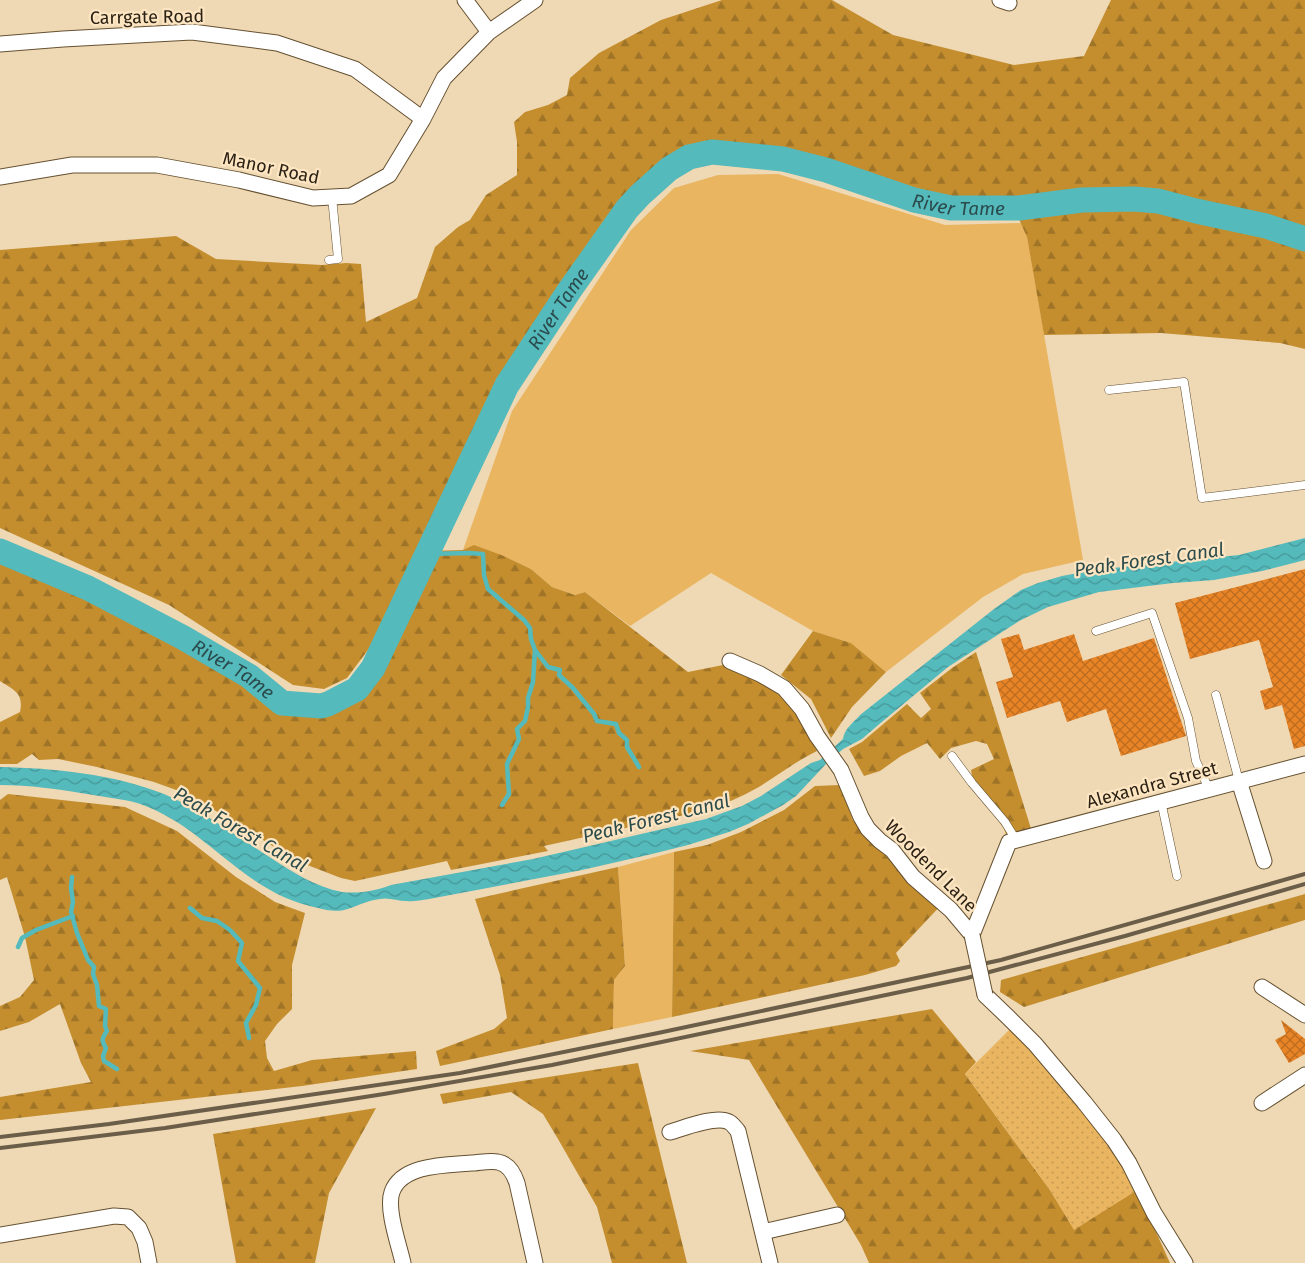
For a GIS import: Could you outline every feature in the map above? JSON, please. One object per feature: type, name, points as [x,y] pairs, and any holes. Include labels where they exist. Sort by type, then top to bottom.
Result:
[{"type":"street","points":[[465,0],[489,32]]},
{"type":"street","name":"Manor Road","points":[[0,177],[72,165],[156,165],[239,180],[313,198],[351,196],[389,174],[423,120],[444,78],[489,32],[535,0]]},
{"type":"street","name":"Carrgate Road","points":[[0,44],[192,32],[277,43],[355,68],[423,120]]},
{"type":"street","name":"Woodend Lane","points":[[730,661],[760,674],[784,688],[802,709],[822,743],[842,770],[860,818],[868,829],[892,850],[914,876],[951,910],[972,935],[985,995],[1035,1044],[1114,1140],[1129,1163],[1154,1213],[1184,1263]]},
{"type":"street","name":"Alexandra Street","points":[[1012,841],[1305,764]]},
{"type":"street","points":[[1239,781],[1264,861]]},
{"type":"street","points":[[972,935],[1012,841]]},
{"type":"street","points":[[1262,988],[1305,1015]]},
{"type":"street","points":[[1262,1103],[1305,1075]]},
{"type":"street","points":[[670,1132],[716,1120],[728,1122],[738,1131],[770,1263]]},
{"type":"street","points":[[403,1263],[390,1201],[393,1190],[404,1177],[417,1170],[444,1165],[498,1162],[508,1167],[514,1173],[535,1263]]},
{"type":"street","points":[[763,1232],[837,1215]]},
{"type":"street","points":[[0,1235],[114,1216],[128,1218],[139,1228],[146,1242],[149,1263]]},
{"type":"lane","points":[[329,260],[338,259],[332,197]]},
{"type":"lane","points":[[1109,390],[1184,382],[1202,498],[1305,485]]},
{"type":"lane","points":[[1096,631],[1152,613],[1188,718],[1196,761],[1209,789]]},
{"type":"lane","points":[[1216,695],[1239,781]]},
{"type":"lane","points":[[952,756],[1005,822],[1012,841]]},
{"type":"lane","points":[[1162,802],[1178,876]]},
{"type":"shaded area","points":[[778,174],[945,225],[1021,223],[1027,236],[1083,560],[1023,574],[983,597],[886,672],[851,643],[813,631],[711,573],[630,626],[585,592],[575,595],[552,587],[531,569],[504,556],[463,550],[512,411],[631,230],[674,188],[718,175]]},
{"type":"shaded area","points":[[674,852],[672,1017],[613,1029],[614,980],[625,966],[618,867]]},
{"type":"shaded area","points":[[1011,1028],[1083,1111],[1115,1153],[1137,1190],[1074,1230],[1050,1190],[965,1074]]},
{"type":"green space","points":[[722,0],[832,0],[893,35],[1014,65],[1084,56],[1111,0],[1305,0],[1305,349],[1280,343],[1161,333],[1044,335],[1027,237],[1014,208],[951,208],[914,200],[826,170],[783,159],[712,152],[689,157],[669,169],[640,195],[627,209],[569,291],[507,385],[481,440],[473,434],[371,646],[347,678],[324,689],[293,685],[169,605],[0,528],[0,250],[176,236],[216,259],[322,265],[361,264],[366,322],[417,298],[435,247],[458,227],[470,220],[486,195],[517,175],[517,142],[514,122],[525,112],[548,105],[567,95],[570,78],[599,53],[661,20]]},
{"type":"green space","points":[[474,545],[504,556],[531,569],[552,587],[575,595],[585,592],[688,672],[733,663],[784,688],[817,751],[751,791],[707,810],[544,846],[548,851],[451,870],[447,861],[355,881],[341,878],[297,861],[190,795],[154,782],[58,759],[39,760],[32,754],[17,764],[0,764],[0,722],[20,712],[21,700],[17,693],[0,681],[0,551],[88,588],[182,637],[249,676],[282,703],[321,706],[357,689],[373,668],[428,551],[463,550]]},
{"type":"green space","points":[[813,631],[851,643],[886,672],[852,707],[831,738],[811,699],[781,675]]},
{"type":"green space","points":[[976,652],[1033,835],[1009,842],[1004,829],[973,781],[971,770],[994,759],[987,744],[976,741],[951,748],[940,759],[927,743],[901,756],[880,771],[864,776],[849,749],[862,742],[907,704],[921,718],[931,709],[920,693]]},
{"type":"green space","points":[[840,785],[853,820],[870,842],[910,882],[943,903],[896,953],[900,961],[896,966],[865,975],[672,1017],[674,852],[707,845],[741,832],[784,810],[815,786]]},
{"type":"green space","points":[[8,794],[125,807],[177,831],[236,877],[275,902],[305,913],[292,965],[292,1009],[277,1024],[265,1041],[267,1058],[274,1071],[312,1060],[416,1051],[417,1069],[302,1086],[0,1120],[0,1097],[91,1082],[81,1063],[60,1004],[29,1022],[0,1031],[0,1006],[20,997],[34,980],[25,937],[7,877],[0,880],[0,800]]},
{"type":"green space","points":[[618,867],[625,966],[614,980],[613,1029],[440,1066],[436,1051],[494,1029],[507,1018],[500,975],[475,899]]},
{"type":"green space","points":[[1305,894],[1305,920],[1024,1007],[1000,992],[1001,980]]},
{"type":"green space","points":[[932,1009],[976,1062],[965,1074],[1050,1190],[1074,1229],[1137,1190],[1170,1263],[869,1263],[861,1245],[749,1060],[690,1051]]},
{"type":"green space","points":[[638,1063],[687,1263],[612,1263],[597,1207],[543,1114],[511,1092],[443,1104],[440,1094]]},
{"type":"green space","points":[[376,1108],[329,1193],[315,1263],[236,1263],[213,1134]]},
{"type":"water","points":[[1305,538],[1305,560],[1262,571],[1214,580],[1099,592],[1048,607],[1019,621],[948,667],[862,739],[843,749],[796,796],[748,824],[729,832],[688,845],[582,870],[429,899],[409,901],[383,899],[341,911],[298,903],[262,885],[183,826],[147,807],[132,802],[65,790],[0,785],[0,767],[83,773],[125,781],[178,800],[219,824],[287,869],[314,883],[342,892],[355,893],[373,890],[533,859],[706,819],[742,806],[761,796],[811,763],[820,760],[843,739],[847,729],[860,715],[994,609],[1021,590],[1038,583],[1094,570],[1239,555]]},
{"type":"building","points":[[1305,569],[1305,746],[1294,749],[1282,705],[1265,710],[1260,691],[1273,687],[1259,640],[1190,659],[1175,603]]},
{"type":"building","points":[[1019,634],[1024,650],[1074,634],[1083,661],[1154,638],[1186,736],[1121,756],[1106,709],[1067,722],[1060,701],[1007,718],[996,682],[1013,677],[1001,639]]},
{"type":"building","points":[[1281,1020],[1305,1039],[1305,1054],[1289,1063],[1275,1040],[1286,1034]]},
{"type":"waterway","name":"River Tame","points":[[0,551],[88,588],[182,637],[249,676],[282,703],[321,706],[357,689],[373,668],[507,385],[569,291],[627,209],[669,169],[689,157],[712,152],[783,159],[826,170],[914,200],[951,208],[1019,208],[1082,200],[1134,199],[1158,201],[1266,226],[1305,239]]},
{"type":"waterway","points":[[427,554],[483,554],[484,575],[488,589],[524,620],[530,628],[535,650],[548,667],[560,670],[559,675],[573,688],[594,714],[597,721],[616,724],[619,733],[627,740],[627,747],[639,767]]},
{"type":"waterway","points":[[502,805],[509,794],[507,764],[519,739],[517,729],[525,721],[528,707],[528,698],[533,682],[535,650]]},
{"type":"waterway","points":[[72,877],[73,902],[71,912],[88,960],[94,967],[93,974],[97,985],[99,1006],[106,1009],[105,1026],[107,1031],[103,1040],[106,1048],[103,1056],[104,1061],[117,1069]]},
{"type":"waterway","points":[[190,908],[202,918],[217,921],[230,930],[242,943],[238,961],[260,988],[256,1005],[246,1023],[249,1038]]},
{"type":"waterway","points":[[18,947],[22,938],[36,930],[73,916]]},
{"type":"railway","points":[[0,1137],[109,1124],[460,1073],[1001,960],[1305,874]]},
{"type":"railway","points":[[0,1148],[165,1128],[384,1094],[552,1065],[967,978],[1125,936],[1305,884]]},
{"type":"water label","name":"Peak Forest Canal","points":[[1149,559]]},
{"type":"water label","name":"Peak Forest Canal","points":[[656,818]]},
{"type":"water label","name":"Peak Forest Canal","points":[[241,829]]}]
